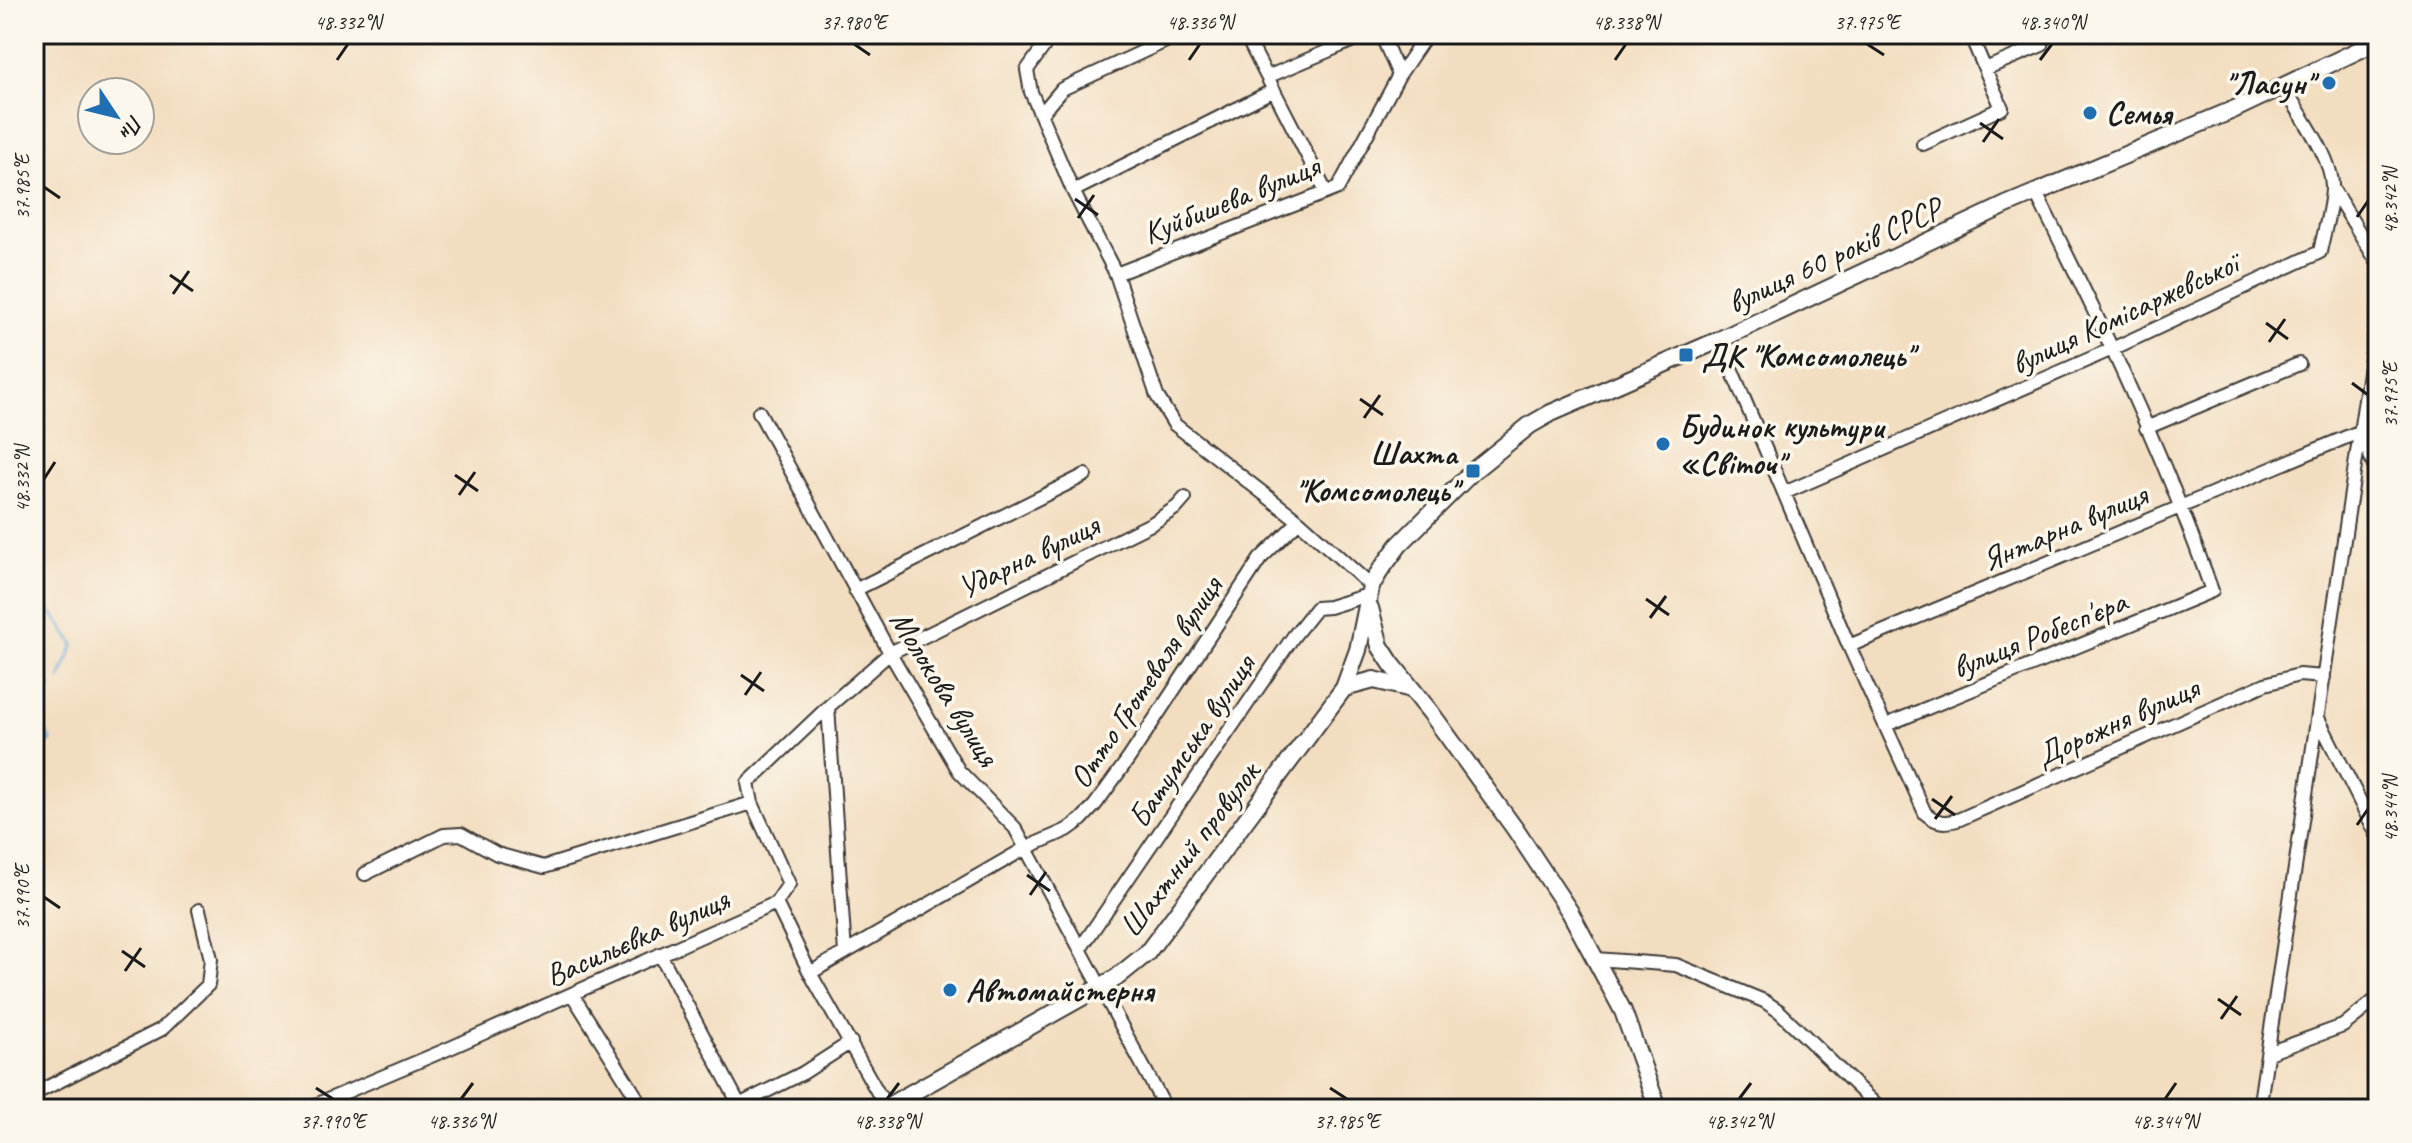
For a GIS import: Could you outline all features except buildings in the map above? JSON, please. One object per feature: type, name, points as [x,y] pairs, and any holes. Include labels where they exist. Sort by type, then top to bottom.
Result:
[{"type":"street","name":"Куйбишева вулиця","points":[[1039,34],[1044,46],[1027,70],[1031,92],[1073,191],[1116,274],[1157,396],[1174,424],[1299,521],[1369,590]]},
{"type":"street","points":[[1041,114],[1062,89],[1181,34]]},
{"type":"street","points":[[1245,34],[1326,192]]},
{"type":"street","points":[[1267,77],[1368,34]]},
{"type":"street","points":[[1381,34],[1399,75]]},
{"type":"street","name":"Куйбишева вулиця","points":[[1116,274],[1338,188],[1399,75],[1427,34]]},
{"type":"street","points":[[1923,144],[2002,108],[1970,34]]},
{"type":"street","points":[[2355,51],[2361,34]]},
{"type":"street","name":"вулиця 60 років СРСР","points":[[1369,590],[1399,545],[1480,464],[1509,440],[1551,413],[2378,41]]},
{"type":"street","points":[[1985,69],[2042,45]]},
{"type":"street","name":"вулиця Комісаржевської","points":[[1784,493],[2110,350],[2320,252],[2332,188],[2330,172],[2283,86]]},
{"type":"street","points":[[1073,191],[1274,90]]},
{"type":"street","points":[[2332,188],[2378,263]]},
{"type":"street","points":[[2036,193],[2079,279],[2182,506]]},
{"type":"street","points":[[2259,1109],[2378,312]]},
{"type":"street","points":[[1719,340],[1849,646],[1886,725]]},
{"type":"street","points":[[2146,428],[2299,364]]},
{"type":"street","name":"Молокова вулиця","points":[[759,412],[890,653],[959,771],[1015,828],[1166,1109]]},
{"type":"street","points":[[2361,431],[2378,477]]},
{"type":"street","name":"Янтарна вулиця","points":[[1849,646],[2361,431]]},
{"type":"street","name":"Ударна вулиця","points":[[855,590],[1085,475]]},
{"type":"street","name":"Ударна вулиця","points":[[752,803],[748,783],[890,653],[1153,523],[1185,498]]},
{"type":"street","name":"вулиця Робесп'єра","points":[[1886,725],[2212,591],[2182,506]]},
{"type":"street","name":"Отто Гротеваля вулиця","points":[[810,973],[1026,848],[1067,830],[1081,820],[1095,805],[1260,559],[1299,521]]},
{"type":"street","points":[[1369,590],[1374,628],[1380,646],[1515,829],[1570,912],[1634,1037],[1658,1109]]},
{"type":"street","name":"Шахтний провулок","points":[[894,1106],[1101,987],[1134,966],[1161,937],[1344,688],[1358,650],[1369,590]]},
{"type":"street","name":"Батумська вулиця","points":[[1080,949],[1293,637],[1316,608],[1329,607],[1369,590]]},
{"type":"street","name":"Дорожня вулиця","points":[[1886,725],[1925,813],[1933,820],[1942,822],[1960,819],[2265,684],[2299,675],[2324,677]]},
{"type":"street","points":[[1344,688],[1374,680],[1413,689]]},
{"type":"street","points":[[828,707],[845,953]]},
{"type":"street","points":[[2318,718],[2378,837]]},
{"type":"street","points":[[365,874],[444,835],[461,834],[497,854],[544,867],[752,803],[789,884],[776,903]]},
{"type":"street","name":"Васильєвка вулиця","points":[[306,1109],[776,903],[810,973],[894,1106]]},
{"type":"street","points":[[34,1094],[162,1029],[208,985],[211,959],[199,910]]},
{"type":"street","points":[[660,954],[735,1107],[803,1073],[851,1042]]},
{"type":"street","points":[[1596,959],[1676,965],[1764,1001],[1779,1011],[1880,1109]]},
{"type":"street","points":[[572,994],[644,1109]]},
{"type":"street","points":[[2268,1053],[2343,1026],[2378,998]]},
{"type":"waterway","points":[[34,575],[46,605],[74,644],[60,679]]},
{"type":"waterway","points":[[34,759],[51,740],[41,713],[43,699],[51,687]]},
{"type":"place","name":"\"Ласун\"","points":[[2329,83]]},
{"type":"place","name":"Семья","points":[[2090,113]]},
{"type":"place","name":"ДК \"Комсомолець\"","points":[[1686,355]]},
{"type":"place","name":"Будинок культури «Світоч\"","points":[[1663,444]]},
{"type":"place","name":"Шахта \"Комсомолець\"","points":[[1473,471]]},
{"type":"place","name":"Автомайстерня","points":[[950,990]]}]
